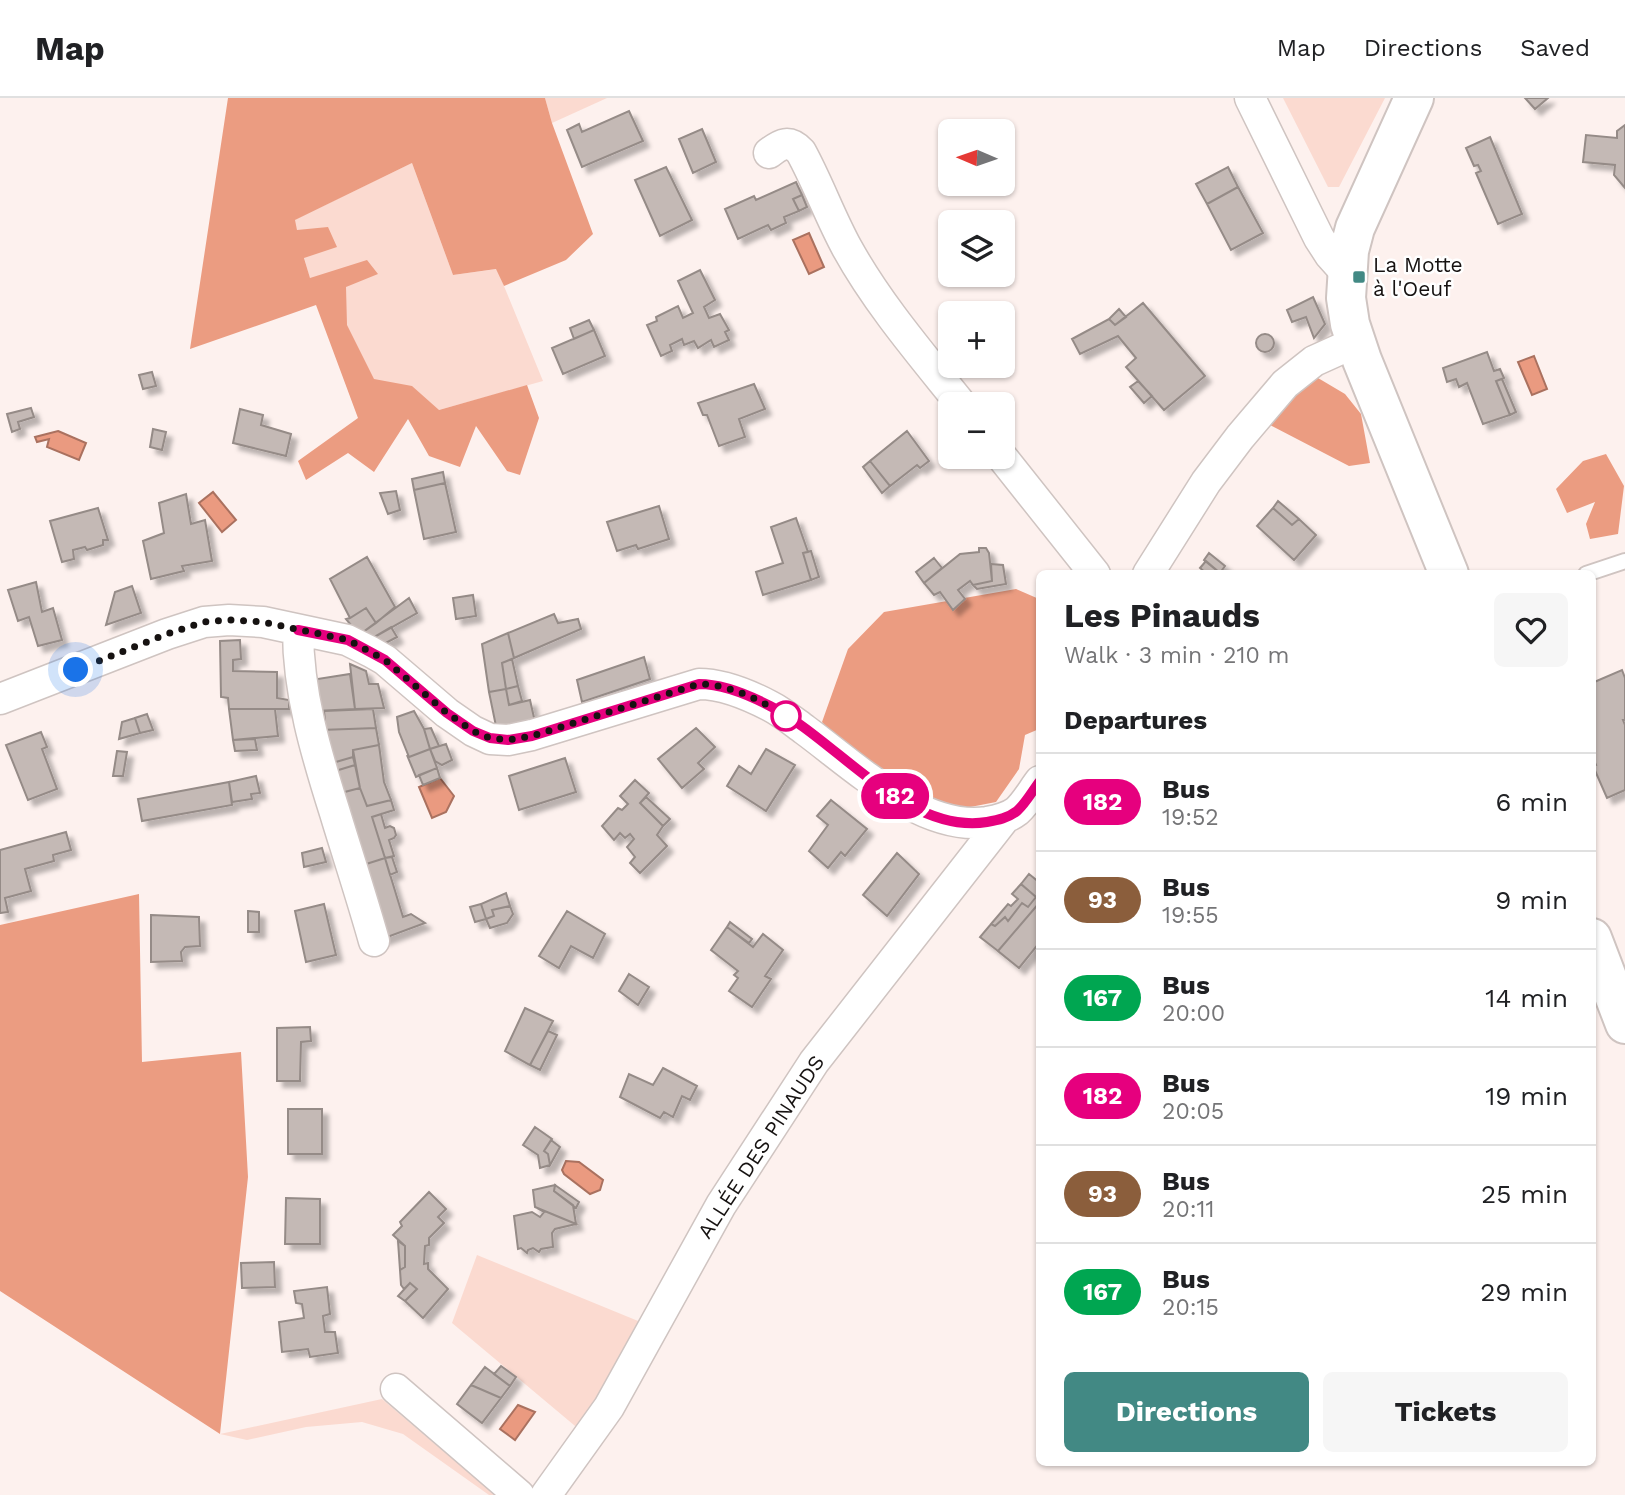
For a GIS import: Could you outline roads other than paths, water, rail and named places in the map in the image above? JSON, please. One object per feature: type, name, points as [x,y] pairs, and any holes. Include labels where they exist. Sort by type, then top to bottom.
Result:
[{"type":"street","points":[[1250,98],[1319,238],[1347,274]]},
{"type":"street","points":[[1414,98],[1355,228],[1349,251],[1346,298],[1356,342],[1447,570]]},
{"type":"street","points":[[769,152],[789,143],[801,152],[848,249],[867,281],[952,392]]},
{"type":"street","points":[[1151,570],[1206,482],[1285,384],[1314,361],[1356,342]]},
{"type":"street","points":[[1012,469],[1092,570]]},
{"type":"street","points":[[0,699],[204,622],[263,622],[348,640],[385,660],[447,713],[473,731],[490,738],[508,740],[532,736],[699,684],[712,684],[770,706],[883,789],[920,810],[947,821],[967,823],[1004,819]]},
{"type":"street","points":[[298,630],[301,681],[315,747],[374,941]]},
{"type":"street","name":"ALLÉE DES PINAUDS","points":[[546,1495],[609,1406],[721,1205],[814,1062],[1004,819],[1018,810],[1036,786]]},
{"type":"street","points":[[1596,948],[1625,1024]]},
{"type":"street","points":[[396,1389],[519,1495]]},
{"type":"lane","points":[[1596,571],[1625,561]]},
{"type":"place","name":"La Motte à l'Oeuf","points":[[1359,277]]}]
